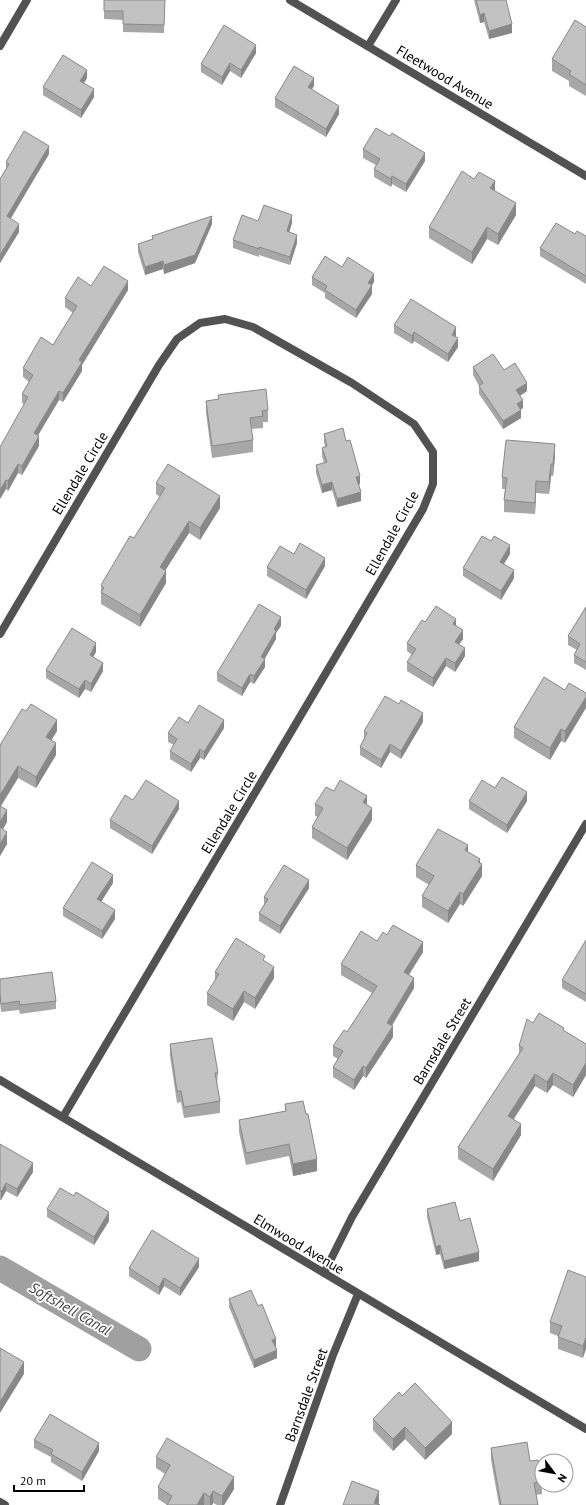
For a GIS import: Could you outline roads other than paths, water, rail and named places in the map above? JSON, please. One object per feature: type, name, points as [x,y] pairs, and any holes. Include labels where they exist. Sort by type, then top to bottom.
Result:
[{"type":"street","points":[[0,46],[27,0]]},
{"type":"street","name":"Fleetwood Avenue","points":[[290,0],[586,176]]},
{"type":"street","points":[[368,46],[396,0]]},
{"type":"street","name":"Ellendale Circle","points":[[0,634],[159,365],[177,340],[200,323],[225,319],[253,327],[352,383],[414,424],[433,452],[433,484],[423,509],[63,1117]]},
{"type":"street","name":"Barnsdale Street","points":[[324,1274],[352,1217],[586,824]]},
{"type":"street","name":"Elmwood Avenue","points":[[0,1080],[586,1429]]},
{"type":"street","name":"Barnsdale Street","points":[[280,1505],[333,1355],[358,1294]]},
{"type":"street","points":[[0,1502],[5,1505]]},
{"type":"waterway","name":"Softshell Canal","points":[[0,1268],[139,1349]]}]
